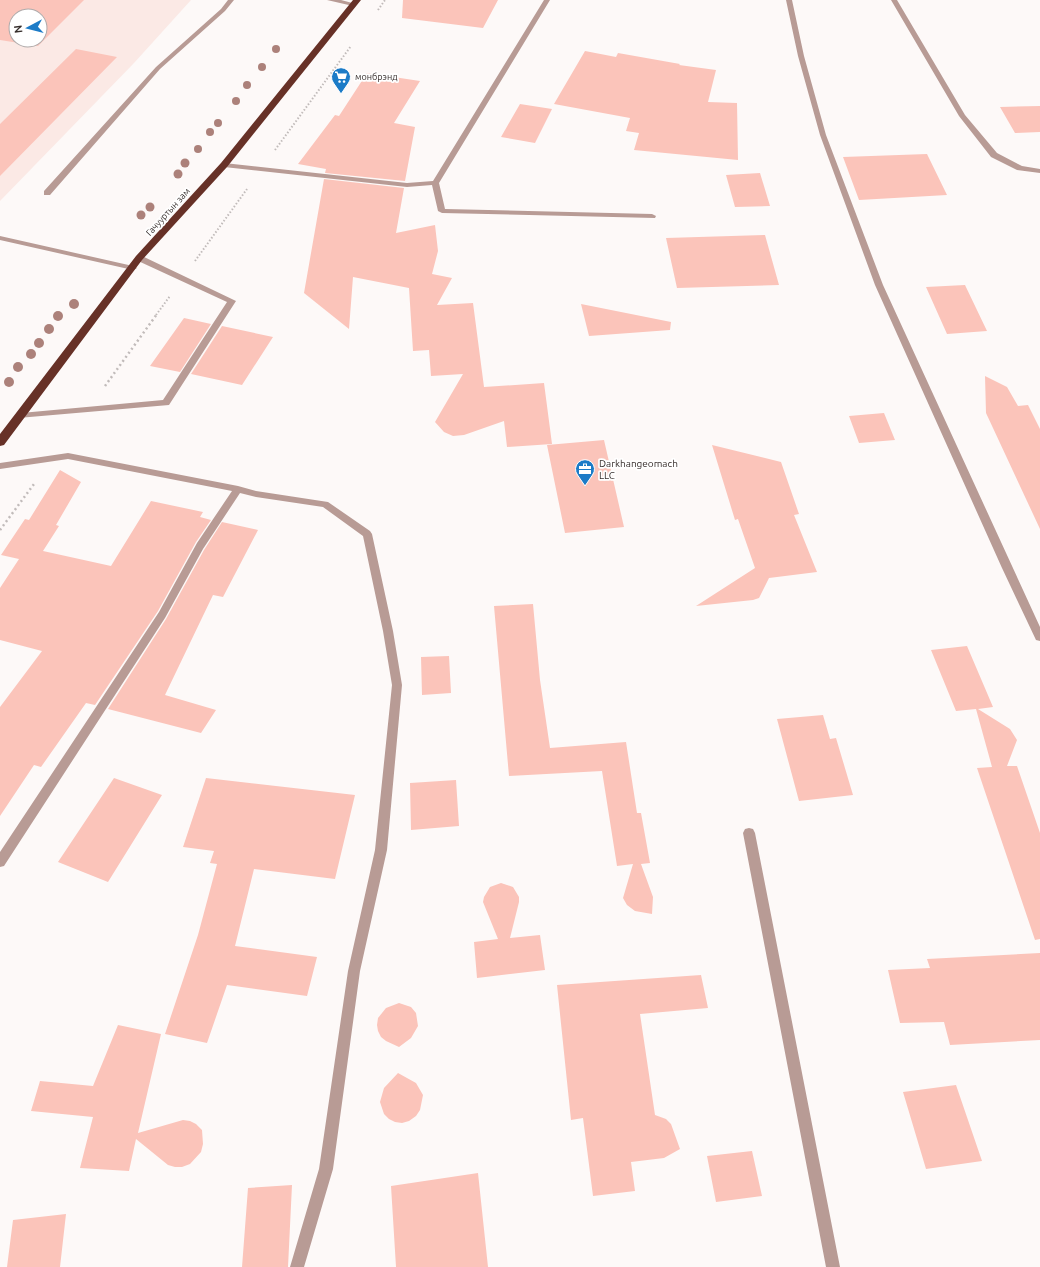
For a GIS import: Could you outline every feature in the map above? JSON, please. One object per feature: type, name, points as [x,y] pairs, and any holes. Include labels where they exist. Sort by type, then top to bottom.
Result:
[{"type":"highway","name":"Гачууртын зам","points":[[0,442],[139,258],[224,165],[355,2]]},
{"type":"street","points":[[47,193],[158,68],[223,10],[231,0]]},
{"type":"street","points":[[330,0],[355,2]]},
{"type":"street","points":[[547,0],[435,183],[442,211],[652,216]]},
{"type":"street","points":[[789,0],[801,56],[823,135],[879,285],[1007,568],[1040,637]]},
{"type":"street","points":[[894,0],[962,116],[994,155],[1020,168],[1040,171]]},
{"type":"street","points":[[224,165],[407,185],[435,183]]},
{"type":"street","points":[[0,238],[132,268]]},
{"type":"street","points":[[21,416],[166,402],[232,301],[139,258]]},
{"type":"street","points":[[0,466],[68,456],[238,489],[256,494],[324,504],[366,534],[388,631],[397,685],[381,850],[354,971],[326,1169],[297,1267]]},
{"type":"street","points":[[0,862],[162,615],[200,546],[238,489]]},
{"type":"street","points":[[749,833],[833,1267]]},
{"type":"shaded area","points":[[0,0],[191,0],[134,63],[0,201]]},
{"type":"building","points":[[0,0],[84,0],[48,36],[48,8],[8,8],[8,41],[0,40]]},
{"type":"building","points":[[403,0],[498,0],[483,28],[402,18]]},
{"type":"building","points":[[76,49],[117,57],[0,176],[0,124]]},
{"type":"building","points":[[585,51],[616,57],[618,53],[680,64],[679,65],[716,70],[708,102],[737,103],[738,160],[634,150],[639,133],[626,131],[630,118],[554,104]]},
{"type":"building","points":[[367,73],[420,81],[394,123],[415,127],[405,181],[325,173],[326,169],[298,164],[335,115],[339,116]]},
{"type":"building","points":[[520,104],[552,109],[535,143],[501,137]]},
{"type":"building","points":[[1040,106],[1040,132],[1015,133],[1000,107]]},
{"type":"building","points":[[927,154],[947,195],[859,200],[843,157]]},
{"type":"building","points":[[760,173],[770,206],[735,207],[726,175]]},
{"type":"building","points":[[324,179],[404,188],[396,233],[435,225],[438,251],[432,274],[452,278],[437,305],[473,303],[484,387],[544,383],[552,444],[507,447],[504,421],[464,435],[453,436],[444,432],[435,422],[463,374],[431,376],[429,350],[413,351],[409,288],[353,277],[349,329],[304,293]]},
{"type":"building","points":[[765,235],[779,285],[677,288],[666,238]]},
{"type":"building","points":[[965,285],[987,331],[947,334],[926,287]]},
{"type":"building","points":[[581,304],[671,322],[670,330],[589,336]]},
{"type":"building","points":[[184,318],[211,324],[180,372],[150,366]]},
{"type":"building","points":[[222,326],[273,337],[242,385],[191,374]]},
{"type":"building","points":[[985,376],[1007,387],[1018,406],[1028,405],[1040,429],[1040,529],[986,413]]},
{"type":"building","points":[[884,413],[895,440],[859,443],[849,416]]},
{"type":"building","name":"Darkhangeomach LLC","points":[[604,440],[624,527],[565,533],[547,445]]},
{"type":"building","points":[[712,445],[781,462],[799,514],[794,515],[817,572],[769,578],[759,598],[753,600],[696,606],[755,568],[738,519],[735,520]]},
{"type":"building","points":[[60,470],[81,482],[56,525],[59,526],[43,551],[111,566],[151,501],[203,512],[200,517],[211,520],[196,542],[158,611],[95,705],[86,703],[41,767],[34,765],[0,816],[0,707],[42,651],[0,640],[0,588],[19,559],[1,555],[25,519],[29,520]]},
{"type":"building","points":[[222,522],[258,530],[223,597],[213,595],[165,695],[216,710],[201,733],[108,709],[166,619],[204,550]]},
{"type":"building","points":[[533,604],[540,680],[550,748],[626,742],[637,813],[641,813],[650,863],[641,864],[653,897],[652,914],[635,911],[627,905],[623,898],[633,864],[617,866],[602,771],[509,776],[494,606]]},
{"type":"building","points":[[967,646],[993,707],[978,709],[1010,729],[1017,740],[1007,766],[1017,766],[1040,833],[1040,939],[1035,940],[977,768],[992,767],[976,709],[956,711],[931,650]]},
{"type":"building","points":[[449,656],[451,693],[422,695],[421,657]]},
{"type":"building","points":[[823,715],[830,739],[836,738],[853,795],[799,801],[777,719]]},
{"type":"building","points":[[114,778],[162,795],[108,882],[58,862]]},
{"type":"building","points":[[206,778],[355,795],[335,879],[254,869],[235,946],[317,957],[307,996],[227,985],[207,1043],[165,1034],[198,935],[217,864],[210,863],[214,851],[183,847]]},
{"type":"building","points":[[456,780],[459,826],[411,830],[410,783]]},
{"type":"building","points":[[501,883],[513,887],[519,897],[510,938],[540,935],[545,970],[477,978],[474,942],[498,939],[483,902],[484,897],[490,887]]},
{"type":"building","points":[[1040,953],[1040,1040],[950,1045],[944,1022],[900,1023],[888,970],[930,968],[927,959]]},
{"type":"building","points":[[701,975],[708,1008],[640,1014],[655,1115],[666,1119],[671,1124],[680,1149],[664,1158],[631,1162],[635,1191],[593,1196],[583,1118],[571,1120],[557,985]]},
{"type":"building","points":[[399,1003],[411,1007],[416,1013],[418,1026],[411,1038],[399,1047],[381,1037],[377,1025],[378,1018],[386,1008]]},
{"type":"building","points":[[118,1025],[161,1034],[138,1133],[183,1120],[196,1124],[202,1130],[203,1144],[201,1152],[190,1164],[182,1167],[168,1165],[136,1139],[129,1171],[80,1168],[93,1117],[31,1111],[40,1081],[93,1086]]},
{"type":"building","points":[[398,1073],[416,1083],[423,1095],[420,1110],[416,1116],[409,1121],[402,1123],[389,1119],[384,1114],[380,1102],[384,1088]]},
{"type":"building","points":[[956,1085],[982,1161],[926,1169],[903,1092]]},
{"type":"building","points":[[752,1151],[762,1196],[716,1202],[707,1156]]},
{"type":"building","points":[[478,1173],[488,1267],[396,1267],[391,1186]]},
{"type":"building","points":[[292,1185],[288,1267],[242,1267],[248,1188]]},
{"type":"building","points":[[66,1214],[60,1267],[7,1267],[13,1220]]},
{"type":"place","name":"монбрэнд","points":[[341,94]]},
{"type":"place","name":"Darkhangeomach LLC","points":[[585,486]]}]
